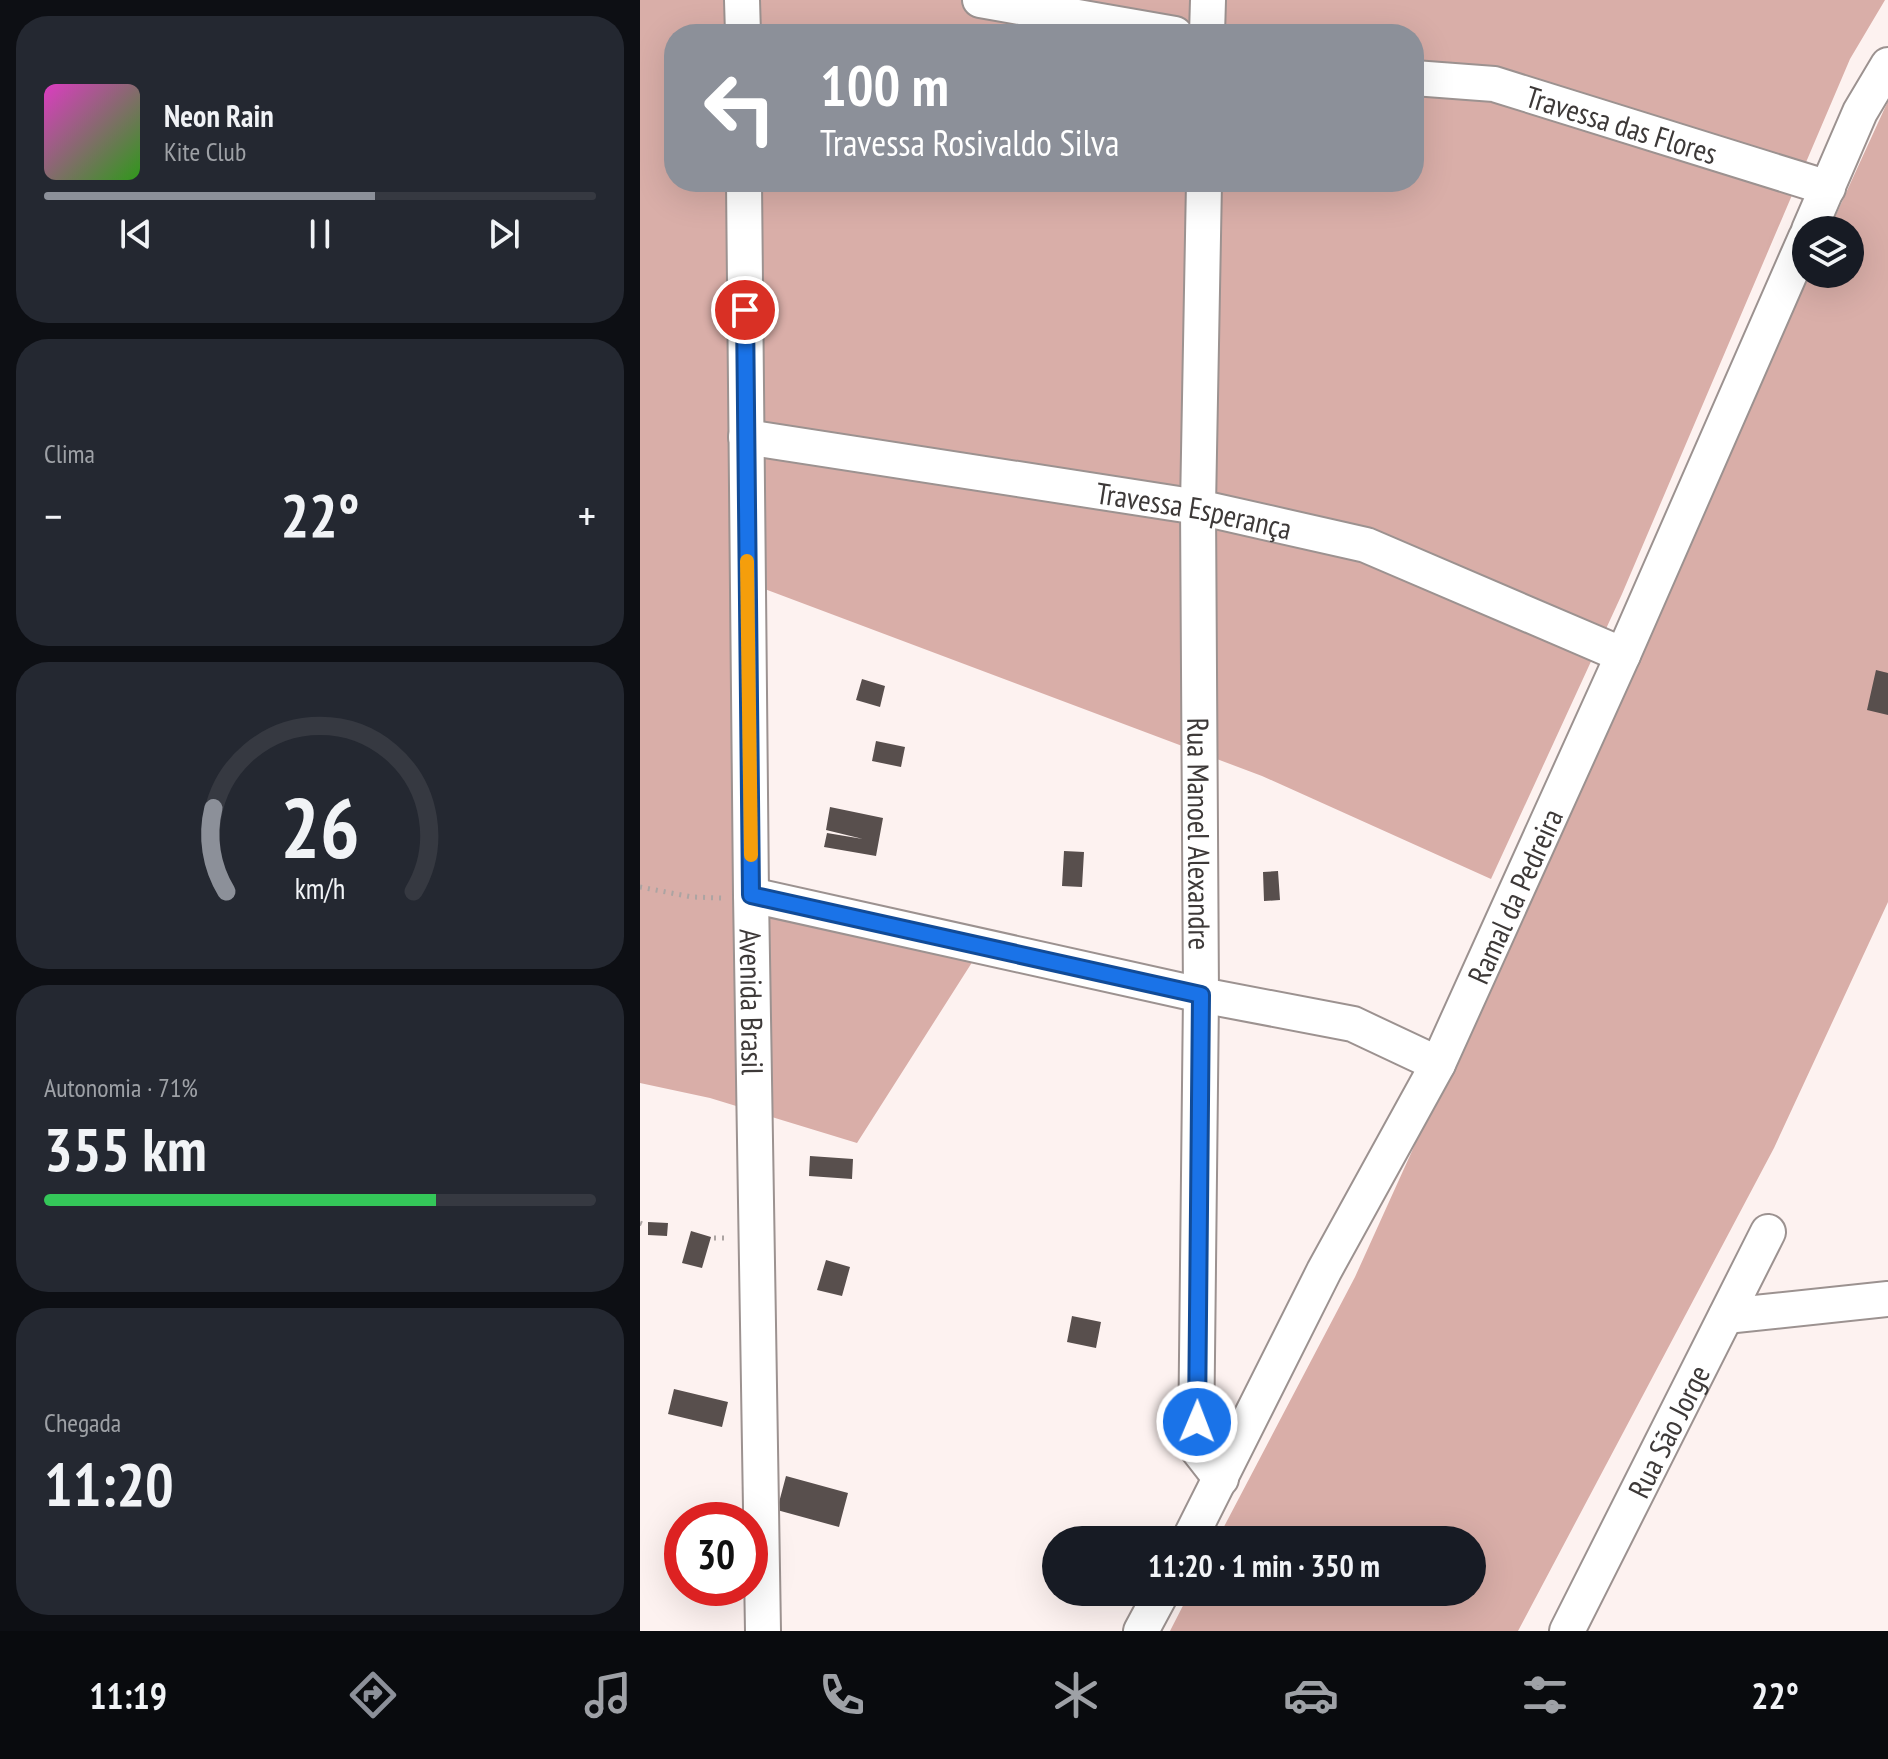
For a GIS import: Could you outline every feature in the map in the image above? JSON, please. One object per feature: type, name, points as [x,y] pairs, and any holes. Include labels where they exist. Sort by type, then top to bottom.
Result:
[{"type":"street","points":[[742,0],[743,24]]},
{"type":"street","points":[[980,0],[1118,24]]},
{"type":"street","points":[[1207,24],[1208,0]]},
{"type":"street","points":[[1815,216],[1860,112],[1888,65]]},
{"type":"street","name":"Travessa das Flores","points":[[1424,79],[1494,84],[1828,188]]},
{"type":"street","name":"Avenida Brasil","points":[[744,192],[763,1631]]},
{"type":"street","name":"Rua Manoel Alexandre","points":[[1204,192],[1198,507],[1201,995],[1196,1447],[1221,1479]]},
{"type":"street","name":"Ramal da Pedreira","points":[[1196,1526],[1324,1271],[1438,1064],[1623,655],[1792,269]]},
{"type":"street","name":"Travessa Esperança","points":[[746,437],[1198,507],[1366,545],[1623,655]]},
{"type":"street","points":[[751,895],[1201,995],[1353,1024],[1438,1064]]},
{"type":"street","name":"Rua São Jorge","points":[[1567,1631],[1768,1232]]},
{"type":"street","points":[[1726,1316],[1888,1299]]},
{"type":"street","points":[[1141,1631],[1154,1606]]},
{"type":"path","points":[[640,887],[718,899],[751,895]]},
{"type":"shaded area","points":[[640,0],[1885,0],[1850,59],[1622,594],[1491,879],[1262,776],[749,583],[736,909],[985,942],[857,1143],[710,1098],[640,1083]]},
{"type":"shaded area","points":[[1888,101],[1888,902],[1774,1148],[1518,1631],[1170,1631],[1183,1606],[1486,1606],[1486,1526],[1224,1526],[1355,1277],[1803,288],[1864,288],[1864,216],[1835,216]]},
{"type":"building","points":[[1876,670],[1888,673],[1888,715],[1867,710]]},
{"type":"building","points":[[862,679],[885,686],[880,707],[856,700]]},
{"type":"building","points":[[876,741],[905,747],[901,767],[872,761]]},
{"type":"building","points":[[830,807],[883,818],[876,856],[824,847],[827,833],[863,839],[826,830]]},
{"type":"building","points":[[1064,851],[1084,852],[1082,887],[1062,886]]},
{"type":"building","points":[[1278,871],[1280,900],[1264,901],[1263,872]]},
{"type":"building","points":[[810,1156],[853,1159],[852,1179],[809,1176]]},
{"type":"building","points":[[648,1222],[668,1223],[667,1236],[648,1235]]},
{"type":"building","points":[[691,1231],[711,1237],[702,1268],[682,1263]]},
{"type":"building","points":[[826,1260],[850,1267],[842,1296],[817,1290]]},
{"type":"building","points":[[1072,1316],[1101,1322],[1096,1348],[1067,1342]]},
{"type":"building","points":[[674,1389],[728,1402],[722,1427],[668,1414]]},
{"type":"building","points":[[786,1476],[848,1493],[839,1527],[777,1510]]},
{"type":"slow traffic","points":[[747,561],[751,855]]},
{"type":"route","points":[[745,310],[751,895],[1201,995],[1197,1422]]}]
